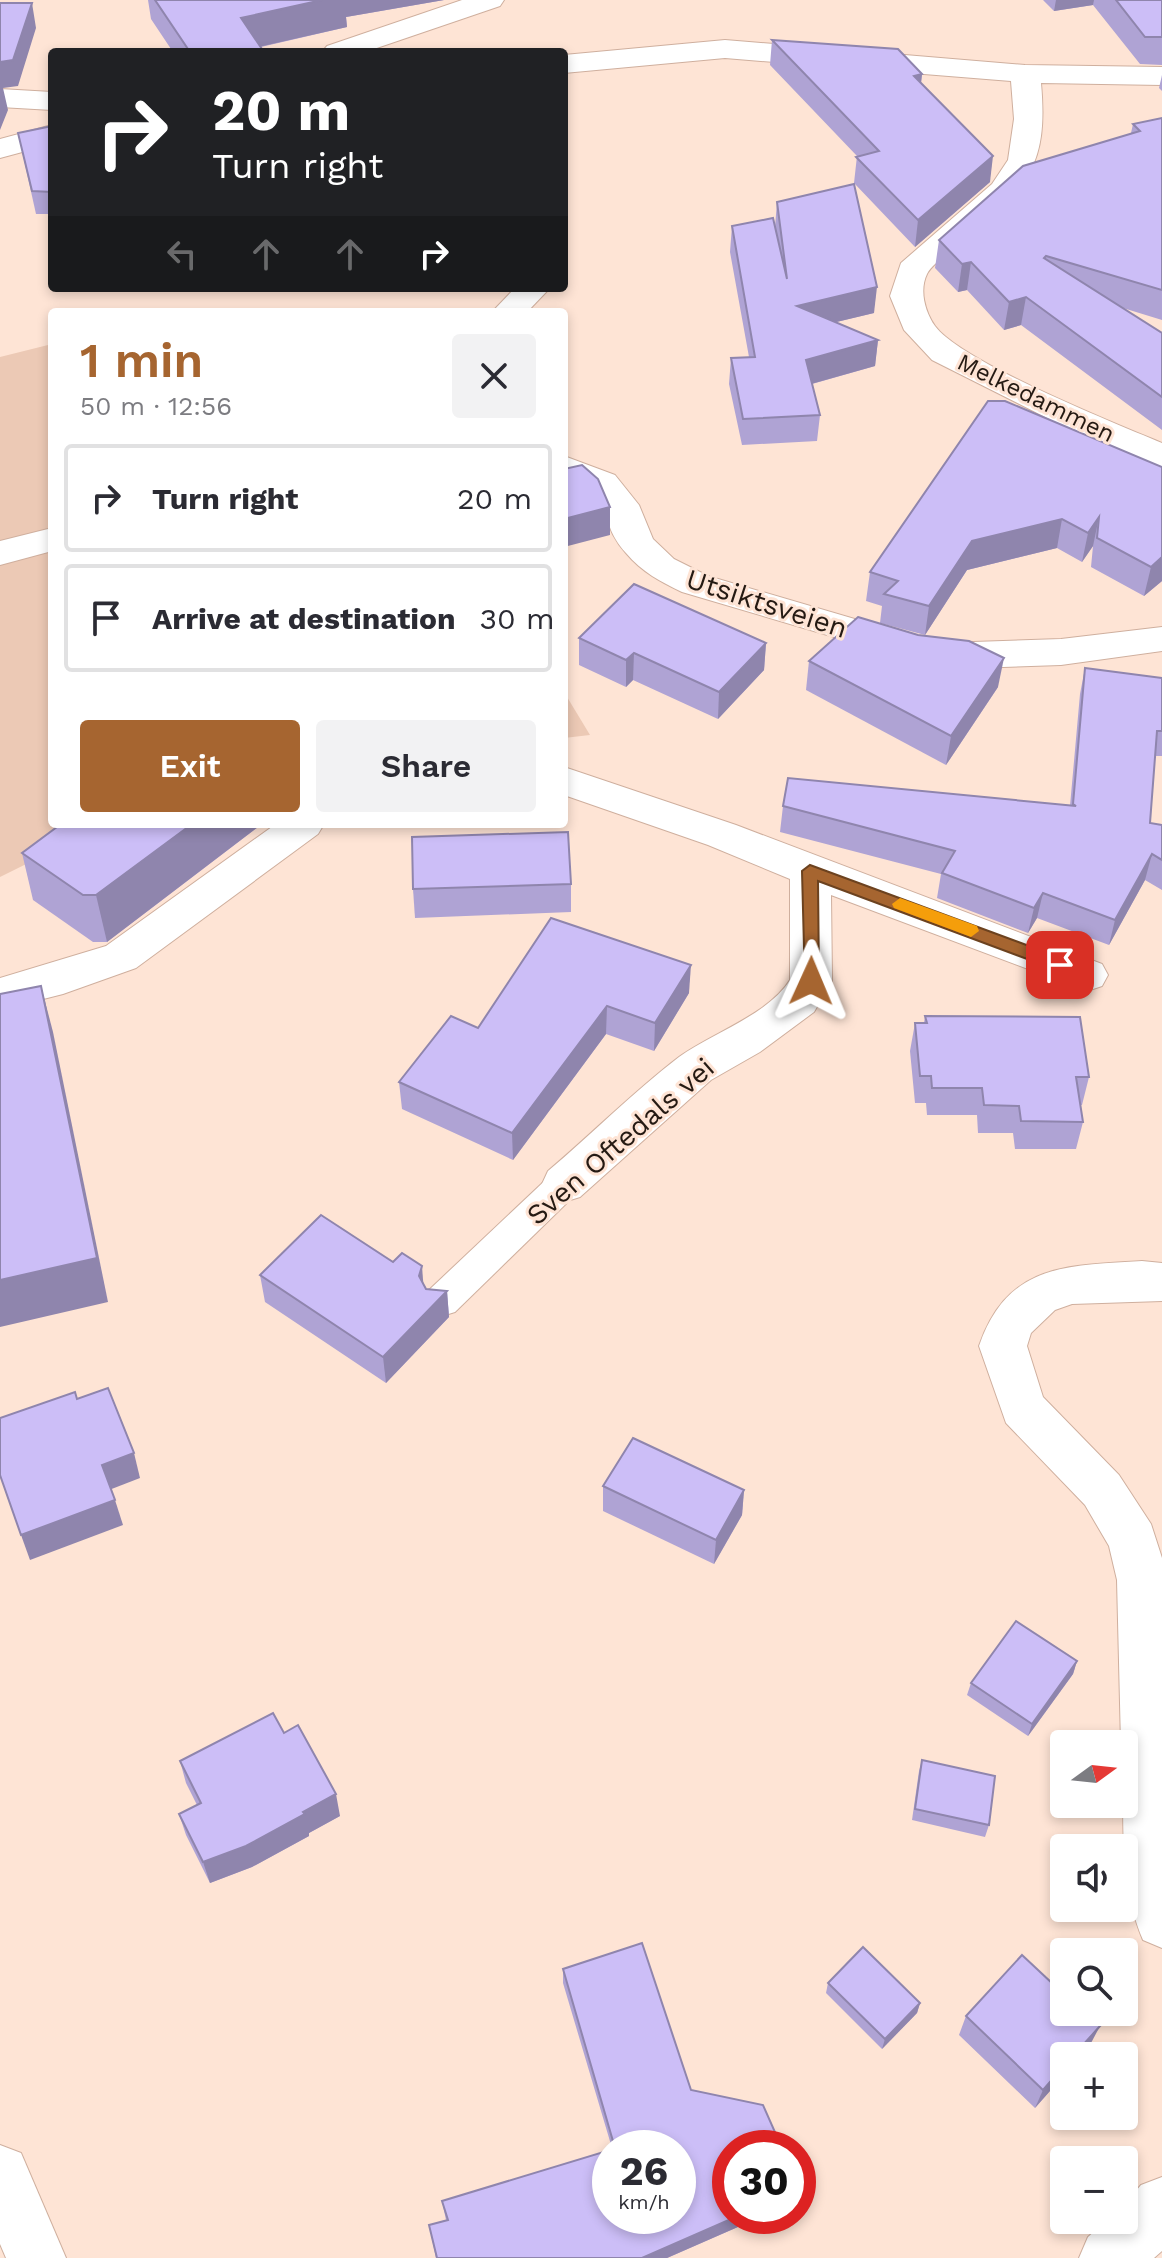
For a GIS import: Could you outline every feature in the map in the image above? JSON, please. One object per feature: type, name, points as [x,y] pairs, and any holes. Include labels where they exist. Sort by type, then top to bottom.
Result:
[{"type":"street","points":[[349,48],[490,0]]},
{"type":"street","points":[[568,64],[725,49],[805,53],[1025,74],[1162,76]]},
{"type":"street","name":"Melkedammen","points":[[1025,74],[1029,119],[1023,160],[1003,190],[912,270],[906,296],[920,330],[944,353],[1075,419],[1162,456]]},
{"type":"street","points":[[0,98],[48,101]]},
{"type":"street","points":[[0,149],[48,135]]},
{"type":"street","points":[[512,308],[530,292]]},
{"type":"street","name":"Utsiktsveien","points":[[568,469],[603,483],[621,505],[637,544],[661,567],[695,584],[915,649],[973,655],[1061,652],[1162,639]]},
{"type":"street","points":[[0,553],[48,540]]},
{"type":"street","points":[[568,782],[722,835],[1087,975]]},
{"type":"street","points":[[0,994],[63,978],[121,957],[298,828]]},
{"type":"street","name":"Sven Oftedals vei","points":[[564,1184],[696,1068],[745,1040],[799,1001],[811,981],[810,871]]},
{"type":"street","points":[[1162,1282],[1142,1280],[1072,1285],[1039,1296],[1011,1322],[1003,1346],[1023,1408],[1102,1490],[1133,1540],[1142,1580],[1150,1837],[1162,1921]]},
{"type":"street","points":[[0,2174],[36,2258]]},
{"type":"street","points":[[1109,2258],[1152,2220],[1162,2206]]},
{"type":"lane","name":"Sven Oftedals vei","points":[[442,1301],[564,1184]]},
{"type":"shaded area","points":[[48,345],[48,828],[99,828],[0,877],[0,357]]},
{"type":"shaded area","points":[[568,699],[590,735],[568,738]]},
{"type":"building","points":[[155,0],[322,0],[241,18],[261,48],[187,48]]},
{"type":"building","points":[[1116,0],[1162,0],[1162,37],[1145,37]]},
{"type":"building","points":[[0,3],[32,3],[13,60],[0,62]]},
{"type":"building","points":[[772,40],[898,49],[922,74],[914,76],[993,156],[918,220],[856,157],[879,151]]},
{"type":"building","points":[[1162,118],[1162,290],[1046,256],[1044,258],[1162,333],[1162,397],[1026,297],[1009,302],[971,262],[962,264],[939,240],[1023,166],[1140,131],[1133,124]]},
{"type":"building","points":[[48,127],[48,192],[32,191],[18,133]]},
{"type":"building","points":[[854,184],[877,287],[797,306],[878,340],[806,360],[820,415],[743,419],[731,358],[755,357],[732,226],[773,218],[787,279],[777,202]]},
{"type":"building","points":[[988,401],[1005,401],[1162,467],[1162,557],[1151,567],[1097,538],[1099,517],[1088,533],[1062,519],[972,541],[929,606],[884,594],[898,581],[870,572]]},
{"type":"building","points":[[582,465],[598,479],[610,507],[568,518],[568,468]]},
{"type":"building","points":[[634,584],[766,643],[719,692],[634,653],[626,660],[579,638]]},
{"type":"building","points":[[858,617],[918,635],[969,641],[1004,658],[951,736],[809,661]]},
{"type":"building","points":[[1085,668],[1162,678],[1162,731],[1157,731],[1150,823],[1162,825],[1162,860],[1152,854],[1115,920],[1043,893],[1034,908],[942,873],[955,851],[783,806],[788,778],[1076,806],[1073,804]]},
{"type":"building","points":[[56,828],[187,828],[96,895],[83,895],[22,853]]},
{"type":"building","points":[[568,832],[571,884],[413,889],[412,837]]},
{"type":"building","points":[[551,918],[691,965],[655,1023],[607,1006],[512,1133],[399,1082],[451,1016],[478,1028]]},
{"type":"building","points":[[41,986],[97,1258],[0,1280],[0,994]]},
{"type":"building","points":[[925,1016],[1080,1017],[1089,1077],[1076,1077],[1083,1122],[1021,1121],[1019,1106],[984,1105],[982,1088],[932,1088],[931,1076],[920,1076],[915,1023],[927,1023]]},
{"type":"building","points":[[321,1215],[393,1262],[402,1253],[422,1266],[419,1276],[426,1289],[447,1291],[383,1357],[260,1275]]},
{"type":"building","points":[[108,1388],[134,1453],[102,1465],[115,1500],[21,1535],[0,1475],[0,1418],[75,1392],[77,1399]]},
{"type":"building","points":[[633,1438],[744,1490],[716,1540],[603,1486]]},
{"type":"building","points":[[1016,1621],[1077,1661],[1032,1724],[971,1683]]},
{"type":"building","points":[[273,1713],[284,1733],[298,1725],[336,1794],[246,1846],[203,1862],[179,1814],[201,1803],[180,1761]]},
{"type":"building","points":[[922,1760],[995,1776],[989,1825],[915,1809]]},
{"type":"building","points":[[642,1943],[691,2090],[763,2105],[774,2130],[712,2130],[712,2227],[642,2258],[437,2258],[429,2225],[448,2220],[442,2201],[592,2155],[592,2234],[696,2234],[696,2130],[610,2130],[563,1969]]},
{"type":"building","points":[[863,1947],[920,2003],[885,2039],[828,1983]]},
{"type":"building","points":[[1022,1955],[1050,1981],[1050,2026],[1100,2026],[1086,2042],[1050,2042],[1050,2082],[1043,2090],[966,2016]]},
{"type":"slow traffic","points":[[900,904],[971,931]]},
{"type":"route","points":[[811,981],[810,871],[1060,965]]}]
